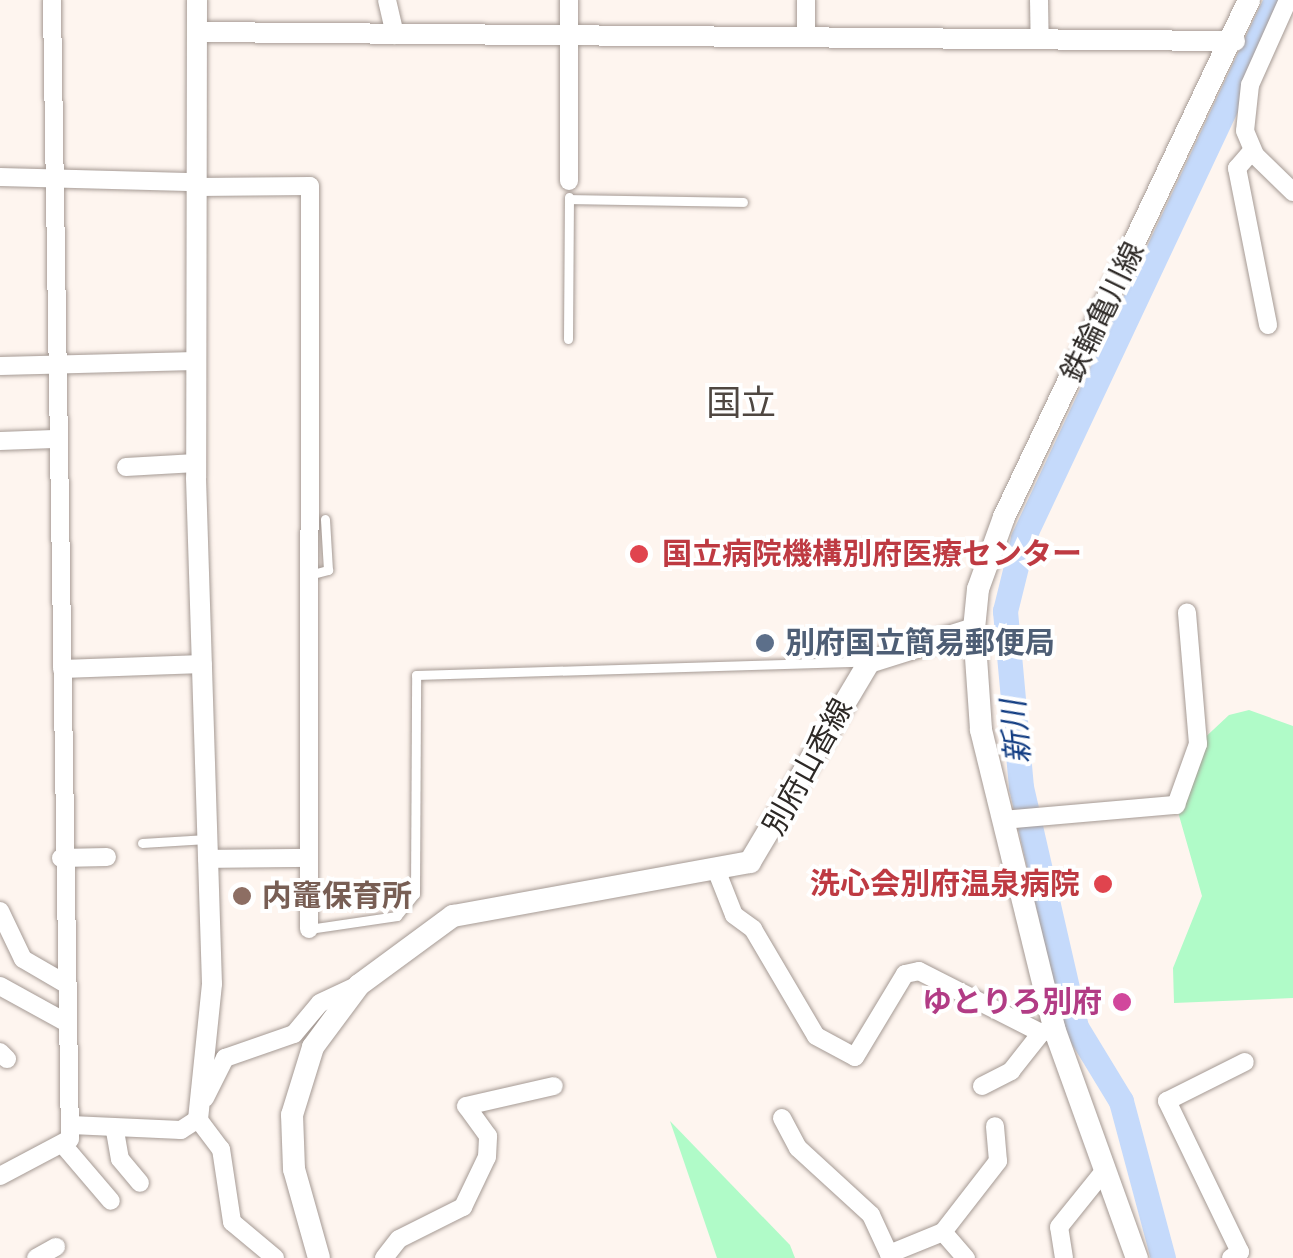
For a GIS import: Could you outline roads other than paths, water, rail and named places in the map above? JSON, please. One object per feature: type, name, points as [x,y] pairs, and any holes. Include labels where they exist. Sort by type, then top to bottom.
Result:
[{"type":"main road","name":"鉄輪亀川線","points":[[974,629],[978,588],[1004,517],[1234,41],[1249,0]]},
{"type":"main road","points":[[869,662],[974,629],[981,730],[1048,1031],[1137,1258]]},
{"type":"main road","name":"別府山香線","points":[[318,1258],[294,1169],[292,1115],[313,1048],[358,985],[453,916],[716,872],[762,852],[869,662]]},
{"type":"street","points":[[0,1176],[64,1146],[70,1125],[54,439],[52,0]]},
{"type":"street","points":[[197,0],[196,463],[207,849],[205,1098]]},
{"type":"street","points":[[387,0],[395,35]]},
{"type":"street","points":[[569,0],[569,190]]},
{"type":"street","points":[[806,0],[806,38]]},
{"type":"street","points":[[1039,0],[1040,40]]},
{"type":"street","points":[[1268,325],[1237,168],[1252,151],[1250,86],[1288,0]]},
{"type":"street","points":[[197,32],[1234,41]]},
{"type":"street","points":[[1252,151],[1293,192]]},
{"type":"street","points":[[0,178],[310,186],[306,574],[310,929]]},
{"type":"street","points":[[0,366],[196,362]]},
{"type":"street","points":[[0,441],[54,439]]},
{"type":"street","points":[[126,467],[196,463]]},
{"type":"street","points":[[1003,820],[1176,804],[1198,744],[1187,612]]},
{"type":"street","points":[[62,670],[203,664]]},
{"type":"street","points":[[207,849],[308,858]]},
{"type":"street","points":[[62,858],[108,857]]},
{"type":"street","points":[[716,872],[734,915],[753,929],[816,1036],[855,1056],[905,974],[918,971],[1048,1031],[1011,1070],[982,1086]]},
{"type":"street","points":[[0,911],[23,959],[66,984]]},
{"type":"street","points":[[70,1125],[181,1130],[198,1120],[226,1058],[294,1034],[320,1003],[358,985]]},
{"type":"street","points":[[0,986],[67,1023]]},
{"type":"street","points":[[1231,1258],[1240,1252],[1167,1101],[1245,1062]]},
{"type":"street","points":[[384,1258],[399,1239],[463,1207],[487,1157],[488,1136],[466,1106],[554,1086]]},
{"type":"street","points":[[782,1118],[798,1148],[871,1215],[888,1254],[943,1232],[998,1161],[995,1126]]},
{"type":"street","points":[[198,1120],[220,1149],[232,1222],[254,1251],[275,1258]]},
{"type":"street","points":[[115,1130],[120,1159],[140,1183]]},
{"type":"street","points":[[64,1146],[112,1201]]},
{"type":"street","points":[[1064,1258],[1059,1227],[1105,1170]]},
{"type":"street","points":[[943,1232],[966,1258]]},
{"type":"street","points":[[36,1258],[56,1247]]},
{"type":"lane","points":[[568,338],[569,190],[743,202]]},
{"type":"lane","points":[[306,574],[328,570],[325,519]]},
{"type":"lane","points":[[310,929],[396,916],[415,894],[416,676],[869,662]]},
{"type":"lane","points":[[142,843],[207,849]]},
{"type":"waterway","name":"新川","points":[[1163,1258],[1121,1101],[1076,1027],[1021,787],[1005,611],[1023,538],[1276,0]]},
{"type":"place","name":"国立病院機構別府医療センター","points":[[639,554]]},
{"type":"place","name":"別府国立簡易郵便局","points":[[765,643]]},
{"type":"place","name":"洗心会別府温泉病院","points":[[1103,884]]},
{"type":"place","name":"内竈保育所","points":[[242,896]]},
{"type":"place","name":"ゆとりろ別府","points":[[1122,1002]]},
{"type":"district","name":"国立","points":[[741,404]]}]
